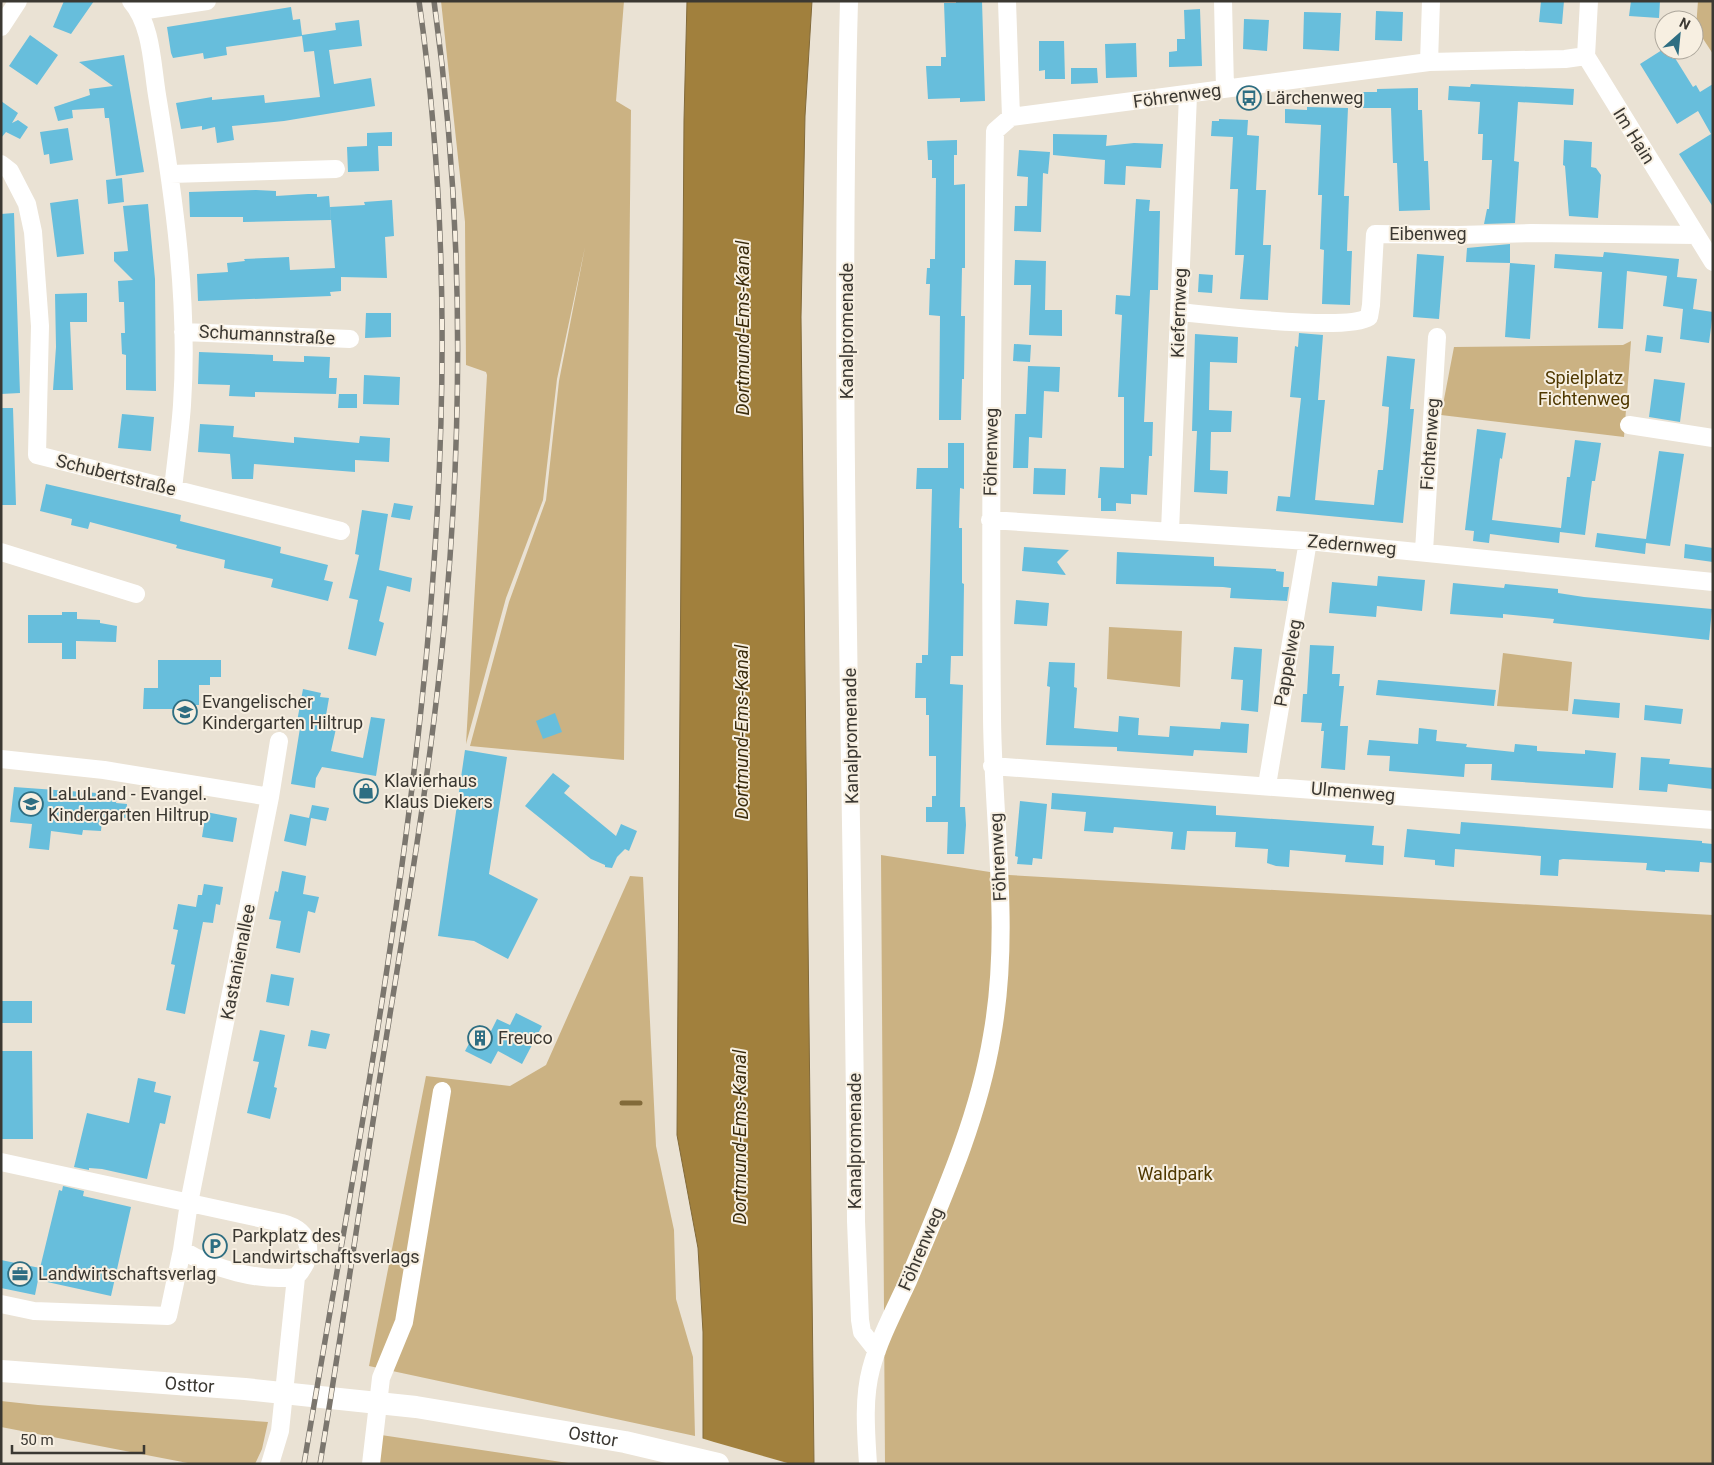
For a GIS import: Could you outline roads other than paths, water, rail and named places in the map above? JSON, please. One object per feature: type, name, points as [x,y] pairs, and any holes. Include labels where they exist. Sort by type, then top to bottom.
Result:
[{"type":"main road","name":"Osttor","points":[[1,1371],[246,1389],[416,1407],[614,1440],[718,1464]]},
{"type":"street","points":[[1,27],[18,1]]},
{"type":"street","name":"Schumannstraße","points":[[173,488],[182,405],[183,332],[179,249],[170,174],[148,43],[136,6],[207,1]]},
{"type":"street","name":"Kanalpromenade","points":[[849,1],[846,135],[847,454],[856,1221],[860,1320],[862,1332],[877,1352]]},
{"type":"street","points":[[1007,1],[1011,116]]},
{"type":"street","points":[[1223,1],[1225,89]]},
{"type":"street","points":[[1430,62],[1431,1]]},
{"type":"street","points":[[1586,56],[1589,1]]},
{"type":"street","name":"Föhrenweg","points":[[877,1352],[949,1182],[975,1103],[992,1038],[1001,944],[1001,887],[992,766],[990,520],[995,131],[1011,116],[1430,62],[1565,59],[1586,56]]},
{"type":"street","name":"Im Hain","points":[[1586,56],[1713,262]]},
{"type":"street","name":"Kiefernweg","points":[[1170,531],[1188,94]]},
{"type":"street","name":"Schubertstraße","points":[[1,164],[10,171],[27,204],[32,232],[40,326],[37,455],[341,531]]},
{"type":"street","points":[[170,174],[336,169]]},
{"type":"street","name":"Eibenweg","points":[[1179,312],[1335,325],[1363,321],[1369,317],[1371,305],[1375,234],[1696,235]]},
{"type":"street","name":"Schumannstraße","points":[[183,332],[350,339]]},
{"type":"street","name":"Fichtenweg","points":[[1424,551],[1437,337]]},
{"type":"street","points":[[1628,425],[1713,438]]},
{"type":"street","name":"Zedernweg","points":[[990,520],[1308,540],[1713,582]]},
{"type":"street","name":"Pappelweg","points":[[1267,785],[1308,540]]},
{"type":"street","points":[[1,552],[136,594]]},
{"type":"street","name":"Kastanienallee","points":[[1,1304],[34,1310],[168,1316],[270,796],[279,740]]},
{"type":"street","points":[[1,760],[104,770],[270,796]]},
{"type":"street","name":"Ulmenweg","points":[[992,766],[1267,785],[1713,820]]},
{"type":"street","points":[[371,1464],[381,1378],[404,1322],[442,1091]]},
{"type":"street","points":[[1,1162],[288,1225],[301,1232],[309,1248],[306,1266],[296,1277],[280,1431],[271,1462]]},
{"type":"street","points":[[182,1250],[202,1262],[219,1268],[282,1279],[296,1277]]},
{"type":"street","points":[[868,1464],[866,1432],[868,1385],[877,1352]]},
{"type":"water","name":"Dortmund-Ems-Kanal","points":[[687,1],[812,1],[805,116],[801,317],[814,1464],[703,1464],[703,1332],[698,1248],[677,1135],[684,120]]},
{"type":"waterway","points":[[622,1103],[640,1103]]},
{"type":"railway","points":[[304,1464],[366,1101],[394,919],[418,736],[435,553],[442,369],[437,185],[419,1]]},
{"type":"railway","points":[[320,1464],[417,846],[440,667],[452,531],[457,379],[455,228],[443,76],[434,1]]},
{"type":"place","name":"Lärchenweg","points":[[1249,98]]},
{"type":"place","name":"Evangelischer Kindergarten Hiltrup","points":[[185,712]]},
{"type":"place","name":"Klavierhaus Klaus Diekers","points":[[366,791]]},
{"type":"place","name":"LaLuLand - Evangel. Kindergarten Hiltrup","points":[[31,804]]},
{"type":"place","name":"Freuco","points":[[480,1038]]},
{"type":"place","name":"Parkplatz des Landwirtschaftsverlags","points":[[215,1246]]},
{"type":"place","name":"Landwirtschaftsverlag","points":[[20,1274]]},
{"type":"park label","name":"Spielplatz Fichtenweg","points":[[1584,388]]},
{"type":"park label","name":"Waldpark","points":[[1175,1174]]}]
